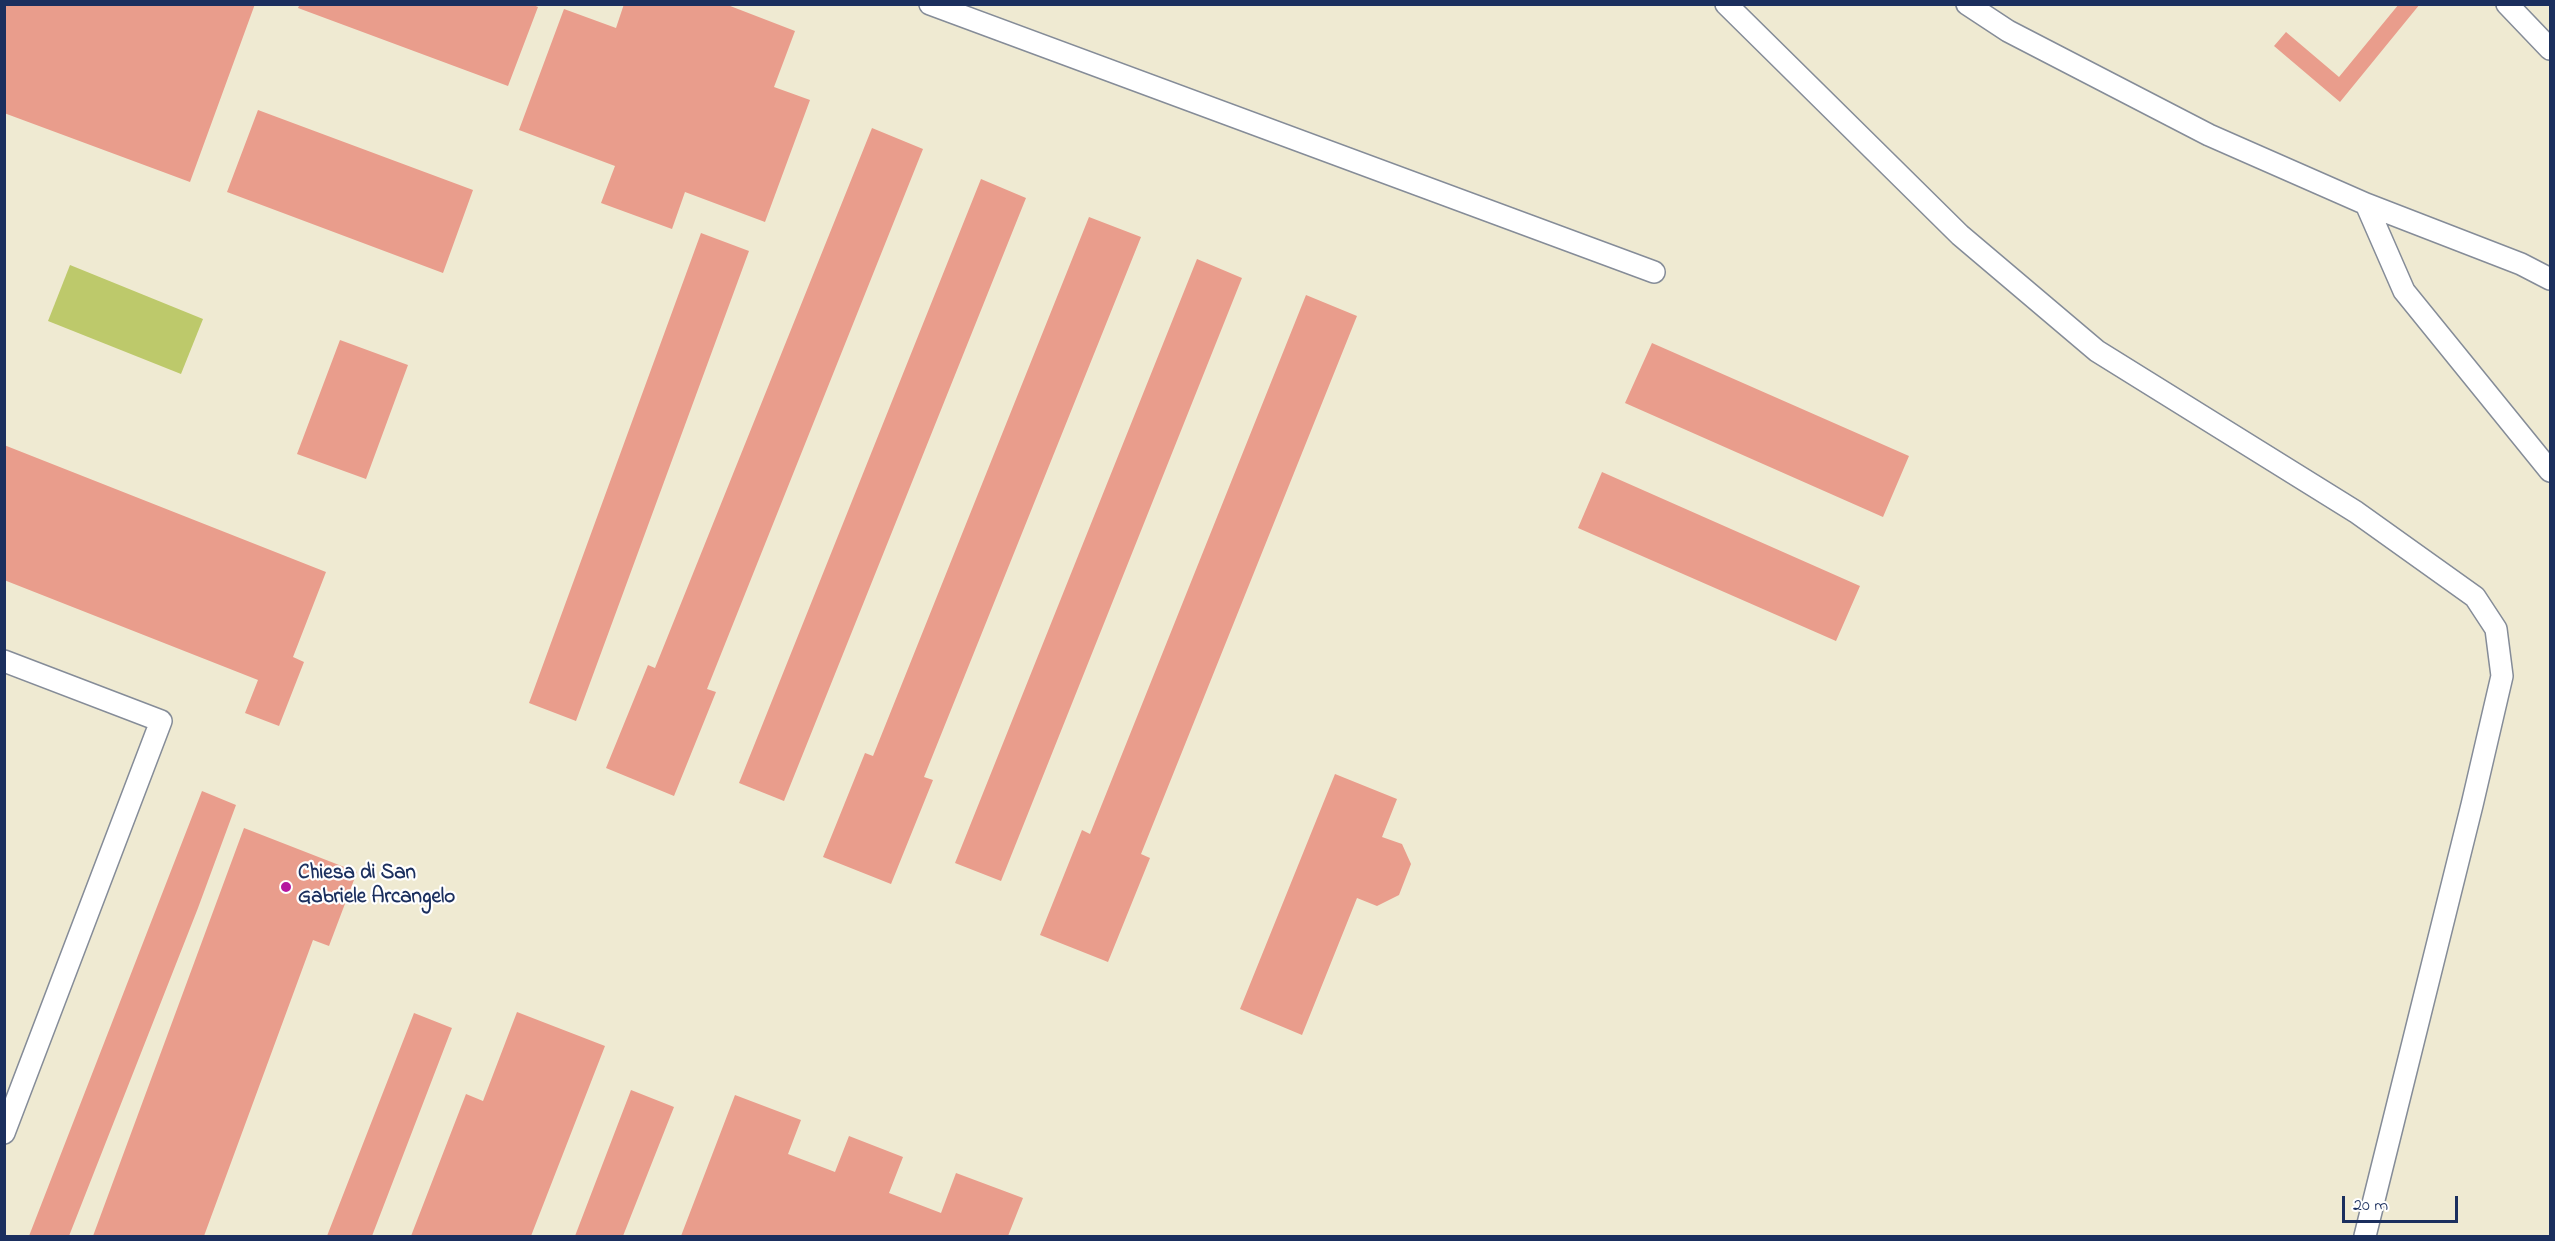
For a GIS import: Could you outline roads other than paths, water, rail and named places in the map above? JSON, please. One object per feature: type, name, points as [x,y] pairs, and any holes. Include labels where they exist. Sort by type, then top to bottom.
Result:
[{"type":"lane","points":[[930,4],[1654,272]]},
{"type":"lane","points":[[1726,4],[1960,235],[2097,351],[2356,512],[2475,597],[2496,629],[2502,676],[2365,1236]]},
{"type":"lane","points":[[1967,4],[2008,31],[2210,135],[2366,204],[2521,264],[2550,279]]},
{"type":"lane","points":[[2507,4],[2550,49]]},
{"type":"lane","points":[[2366,204],[2404,291],[2550,471]]},
{"type":"lane","points":[[4,661],[161,721],[4,1133]]},
{"type":"place","name":"Chiesa di San Gabriele Arcangelo","points":[[286,887]]}]
